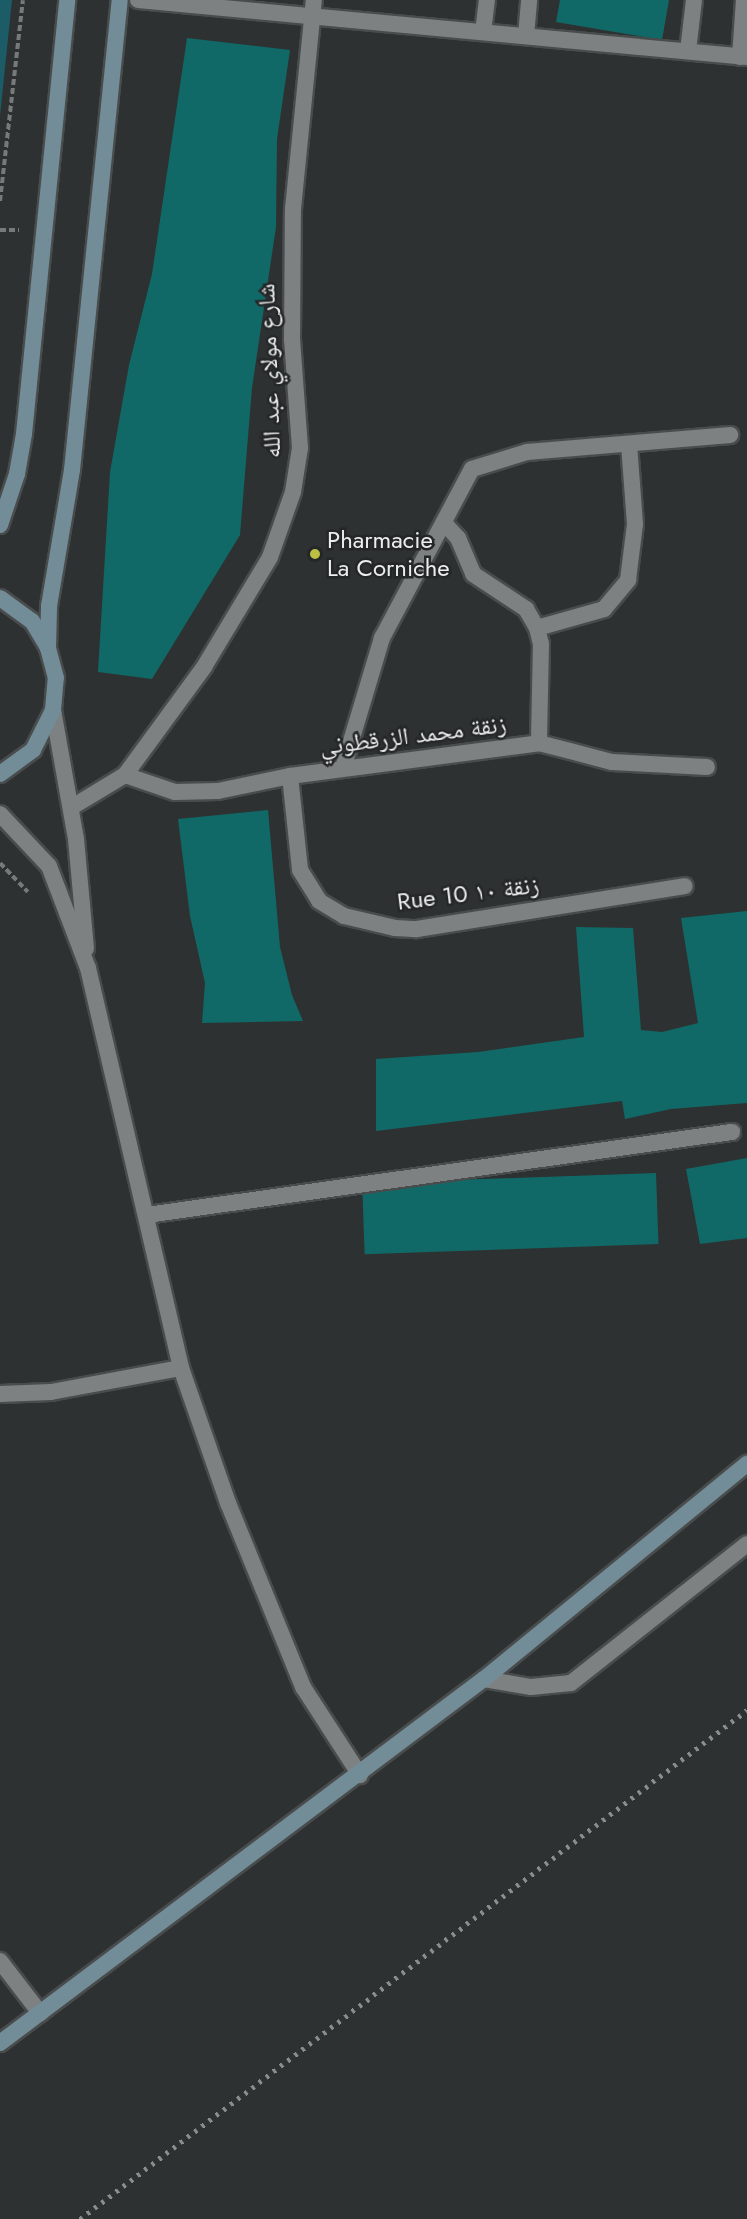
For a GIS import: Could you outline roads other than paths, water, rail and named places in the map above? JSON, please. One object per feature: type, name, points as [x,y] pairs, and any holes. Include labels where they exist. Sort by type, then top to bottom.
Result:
[{"type":"main road","points":[[0,525],[17,474],[24,434],[67,0]]},
{"type":"main road","points":[[48,648],[49,606],[72,470],[120,0]]},
{"type":"main road","points":[[0,598],[32,621],[48,648],[56,678],[53,710],[33,750],[0,774]]},
{"type":"main road","points":[[0,2043],[360,1775],[484,1679],[747,1464]]},
{"type":"street","points":[[138,0],[313,8],[483,32],[743,57],[744,0]]},
{"type":"street","points":[[483,32],[487,0]]},
{"type":"street","points":[[526,36],[529,0]]},
{"type":"street","points":[[688,51],[694,0]]},
{"type":"street","name":"شارع مولاي عبد الله","points":[[72,807],[125,775],[204,667],[270,557],[292,492],[300,448],[292,339],[292,230],[313,8]]},
{"type":"street","points":[[343,768],[382,638],[472,469],[527,452],[730,435]]},
{"type":"street","points":[[537,628],[604,609],[628,580],[635,524],[630,444]]},
{"type":"street","points":[[444,523],[458,537],[473,574],[526,609],[537,628],[541,644],[539,743]]},
{"type":"street","points":[[53,710],[72,807],[88,968]]},
{"type":"street","name":"زنقة محمد الزرقطوني","points":[[125,775],[175,792],[218,791],[343,768],[539,743],[612,762],[708,767]]},
{"type":"street","name":"Rue 10 زنقة ١٠","points":[[290,776],[300,870],[319,901],[344,916],[395,928],[417,929],[685,886]]},
{"type":"street","points":[[0,814],[49,866],[88,968],[181,1368],[228,1503],[303,1687],[360,1775]]},
{"type":"street","points":[[147,1215],[732,1132]]},
{"type":"street","points":[[0,1394],[51,1392],[181,1368]]},
{"type":"street","points":[[484,1679],[531,1687],[571,1683],[747,1544]]},
{"type":"street","points":[[0,1961],[40,2013]]},
{"type":"railway","points":[[80,2219],[747,1710]]},
{"type":"place","name":"Pharmacie La Corniche","points":[[315,554]]}]
